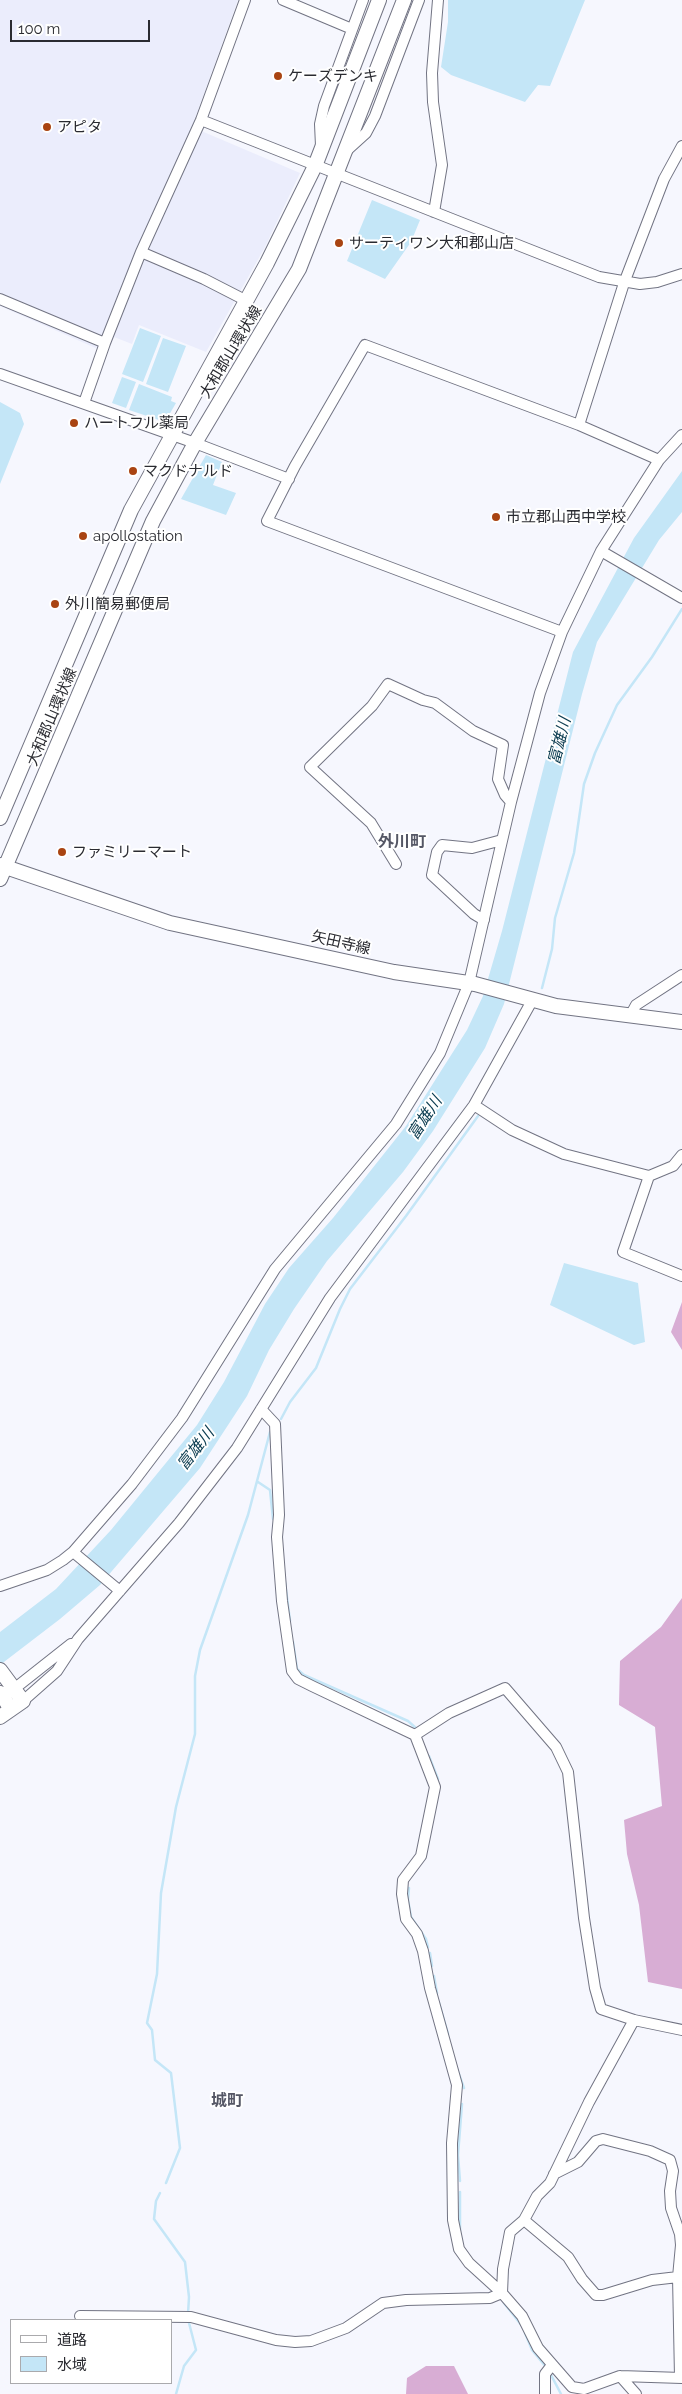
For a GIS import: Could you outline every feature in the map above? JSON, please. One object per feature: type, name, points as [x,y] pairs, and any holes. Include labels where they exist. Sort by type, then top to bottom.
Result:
[{"type":"main road","name":"大和郡山環状線","points":[[0,818],[131,510],[267,263],[315,166],[378,0]]},
{"type":"main road","name":"大和郡山環状線","points":[[2,870],[153,521],[195,443],[299,268],[404,0]]},
{"type":"main road","name":"矢田寺線","points":[[2,870],[170,922],[394,972],[472,983],[556,1006],[682,1022]]},
{"type":"main road","points":[[2,1673],[6,1713],[23,1701]]},
{"type":"main road","points":[[4,1695],[23,1701]]},
{"type":"street","points":[[84,403],[105,343],[142,252],[201,120],[245,0]]},
{"type":"street","points":[[283,0],[352,29]]},
{"type":"street","points":[[321,149],[320,124],[324,106],[363,0]]},
{"type":"street","points":[[345,153],[366,132],[375,116],[419,0]]},
{"type":"street","points":[[434,212],[442,165],[433,102],[432,73],[438,0]]},
{"type":"street","points":[[201,120],[599,277],[640,284],[656,282],[682,274]]},
{"type":"street","points":[[579,425],[624,282],[664,179],[682,146]]},
{"type":"street","points":[[142,252],[204,279],[245,300]]},
{"type":"street","points":[[0,299],[105,343]]},
{"type":"street","points":[[562,632],[268,522],[289,480],[365,344],[579,425],[659,460]]},
{"type":"street","points":[[0,374],[195,443],[289,480]]},
{"type":"street","points":[[0,1586],[47,1570],[73,1552],[132,1484],[182,1418],[290,1248],[396,1124],[440,1053],[472,983],[484,920],[511,802],[540,693],[562,632],[601,551],[659,460],[682,435]]},
{"type":"street","points":[[601,551],[682,598]]},
{"type":"street","points":[[396,864],[371,823],[310,767],[372,706],[388,684],[423,700],[435,703],[473,731],[503,745],[498,779],[504,795],[511,802]]},
{"type":"street","points":[[484,920],[474,914],[432,875],[437,852],[442,844],[472,848],[502,840]]},
{"type":"street","points":[[630,1016],[636,1005],[682,975]]},
{"type":"street","points":[[23,1701],[57,1671],[78,1639],[179,1523],[237,1448],[330,1298],[474,1105],[503,1056],[527,997]]},
{"type":"street","points":[[474,1105],[512,1130],[564,1154],[649,1176],[673,1166],[682,1155]]},
{"type":"street","points":[[649,1176],[623,1252],[682,1276]]},
{"type":"street","points":[[261,1409],[275,1424],[279,1515],[277,1546],[282,1601],[292,1671],[298,1679],[415,1735],[435,1787],[421,1856],[403,1880],[406,1919],[416,1934],[423,1951],[430,1988],[458,2085],[452,2143],[453,2220],[459,2249],[469,2263],[502,2293],[522,2316],[549,2368],[572,2387],[584,2389],[620,2376],[681,2378],[678,2277],[681,2254],[680,2234],[671,2208],[670,2192],[673,2171],[670,2160],[650,2151],[602,2139],[596,2142],[578,2162],[554,2174]]},
{"type":"street","points":[[73,1552],[120,1591]]},
{"type":"street","points":[[4,1695],[78,1639]]},
{"type":"street","points":[[415,1735],[449,1713],[505,1688],[556,1747],[568,1772],[584,1918],[600,2009],[634,2020],[682,2030]]},
{"type":"street","points":[[502,2293],[503,2269],[510,2232],[524,2220],[537,2196],[547,2187],[634,2020]]},
{"type":"street","points":[[524,2220],[568,2257],[582,2279],[596,2295],[604,2295],[652,2280],[678,2277]]},
{"type":"street","points":[[80,2316],[188,2317],[276,2340],[296,2342],[311,2340],[346,2328],[384,2303],[406,2300],[490,2298],[502,2293]]},
{"type":"street","points":[[545,2394],[549,2368]]},
{"type":"street","points":[[620,2376],[636,2394]]},
{"type":"shaded area","points":[[0,0],[238,0],[192,127],[300,173],[265,247],[206,352],[139,325],[132,344],[114,337],[107,353],[0,306]]},
{"type":"shaded area","points":[[682,1302],[682,1350],[671,1332]]},
{"type":"shaded area","points":[[682,1598],[682,1989],[648,1982],[639,1905],[627,1854],[624,1820],[662,1806],[655,1727],[619,1705],[620,1661],[661,1627]]},
{"type":"shaded area","points":[[426,2366],[454,2366],[468,2394],[406,2394],[407,2378]]},
{"type":"water","points":[[448,0],[585,0],[550,86],[538,85],[525,102],[451,75],[441,67],[448,22]]},
{"type":"water","points":[[372,200],[420,220],[411,242],[385,279],[347,261]]},
{"type":"water","points":[[140,328],[161,336],[143,382],[122,374]]},
{"type":"water","points":[[163,338],[186,346],[168,392],[146,384]]},
{"type":"water","points":[[122,377],[136,382],[126,408],[112,403]]},
{"type":"water","points":[[139,384],[172,397],[171,401],[176,403],[165,422],[129,410]]},
{"type":"water","points":[[0,402],[20,413],[24,424],[0,484]]},
{"type":"water","points":[[206,455],[222,462],[213,485],[236,493],[226,515],[181,499]]},
{"type":"water","name":"富雄川","points":[[682,471],[682,512],[659,540],[597,642],[582,694],[504,1004],[485,1048],[433,1131],[403,1172],[327,1261],[294,1309],[269,1350],[247,1396],[200,1468],[100,1585],[60,1619],[0,1665],[0,1632],[56,1589],[111,1530],[197,1425],[224,1382],[265,1304],[289,1268],[333,1218],[406,1126],[467,1030],[483,996],[502,931],[573,652],[634,538]]},
{"type":"water","points":[[564,1263],[638,1283],[645,1342],[634,1345],[550,1305]]},
{"type":"waterway","points":[[542,988],[552,949],[555,918],[574,853],[584,784],[595,753],[617,705],[652,657],[682,609]]},
{"type":"waterway","points":[[281,1419],[290,1402],[316,1368],[350,1289],[406,1216],[478,1116]]},
{"type":"waterway","points":[[166,2183],[180,2148],[171,2073],[155,2060],[152,2030],[147,2023],[157,1974],[161,1893],[176,1807],[195,1734],[195,1676],[200,1650],[248,1515],[270,1432]]},
{"type":"waterway","points":[[258,1482],[270,1490],[273,1519]]},
{"type":"waterway","points":[[285,1582],[290,1621]]},
{"type":"waterway","points":[[293,1642],[297,1669],[304,1675],[408,1721],[417,1729]]},
{"type":"waterway","points":[[429,1756],[438,1779]]},
{"type":"waterway","points":[[409,1888],[408,1900],[411,1917],[426,1939],[428,1947]]},
{"type":"waterway","points":[[430,1953],[432,1966]]},
{"type":"waterway","points":[[434,1976],[437,1993]]},
{"type":"waterway","points":[[439,2003],[448,2034]]},
{"type":"waterway","points":[[456,2066],[464,2088]]},
{"type":"waterway","points":[[460,2181],[458,2155],[462,2104]]},
{"type":"waterway","points":[[460,2192],[460,2231]]},
{"type":"waterway","points":[[160,2193],[156,2201],[154,2219],[185,2262],[189,2297],[188,2314]]},
{"type":"waterway","points":[[504,2303],[522,2326]]},
{"type":"waterway","points":[[176,2394],[184,2366],[196,2350],[188,2319]]},
{"type":"waterway","points":[[525,2333],[532,2350],[546,2367]]},
{"type":"waterway","points":[[550,2373],[561,2394]]},
{"type":"place","name":"ケーズデンキ","points":[[278,76]]},
{"type":"place","name":"アピタ","points":[[47,127]]},
{"type":"place","name":"サーティワン大和郡山店","points":[[339,243]]},
{"type":"place","name":"ハートフル薬局","points":[[74,423]]},
{"type":"place","name":"マクドナルド","points":[[133,471]]},
{"type":"place","name":"市立郡山西中学校","points":[[496,517]]},
{"type":"place","name":"apollostation","points":[[83,536]]},
{"type":"place","name":"外川簡易郵便局","points":[[55,604]]},
{"type":"place","name":"ファミリーマート","points":[[62,852]]},
{"type":"district","name":"外川町","points":[[402,842]]},
{"type":"district","name":"城町","points":[[227,2101]]}]
